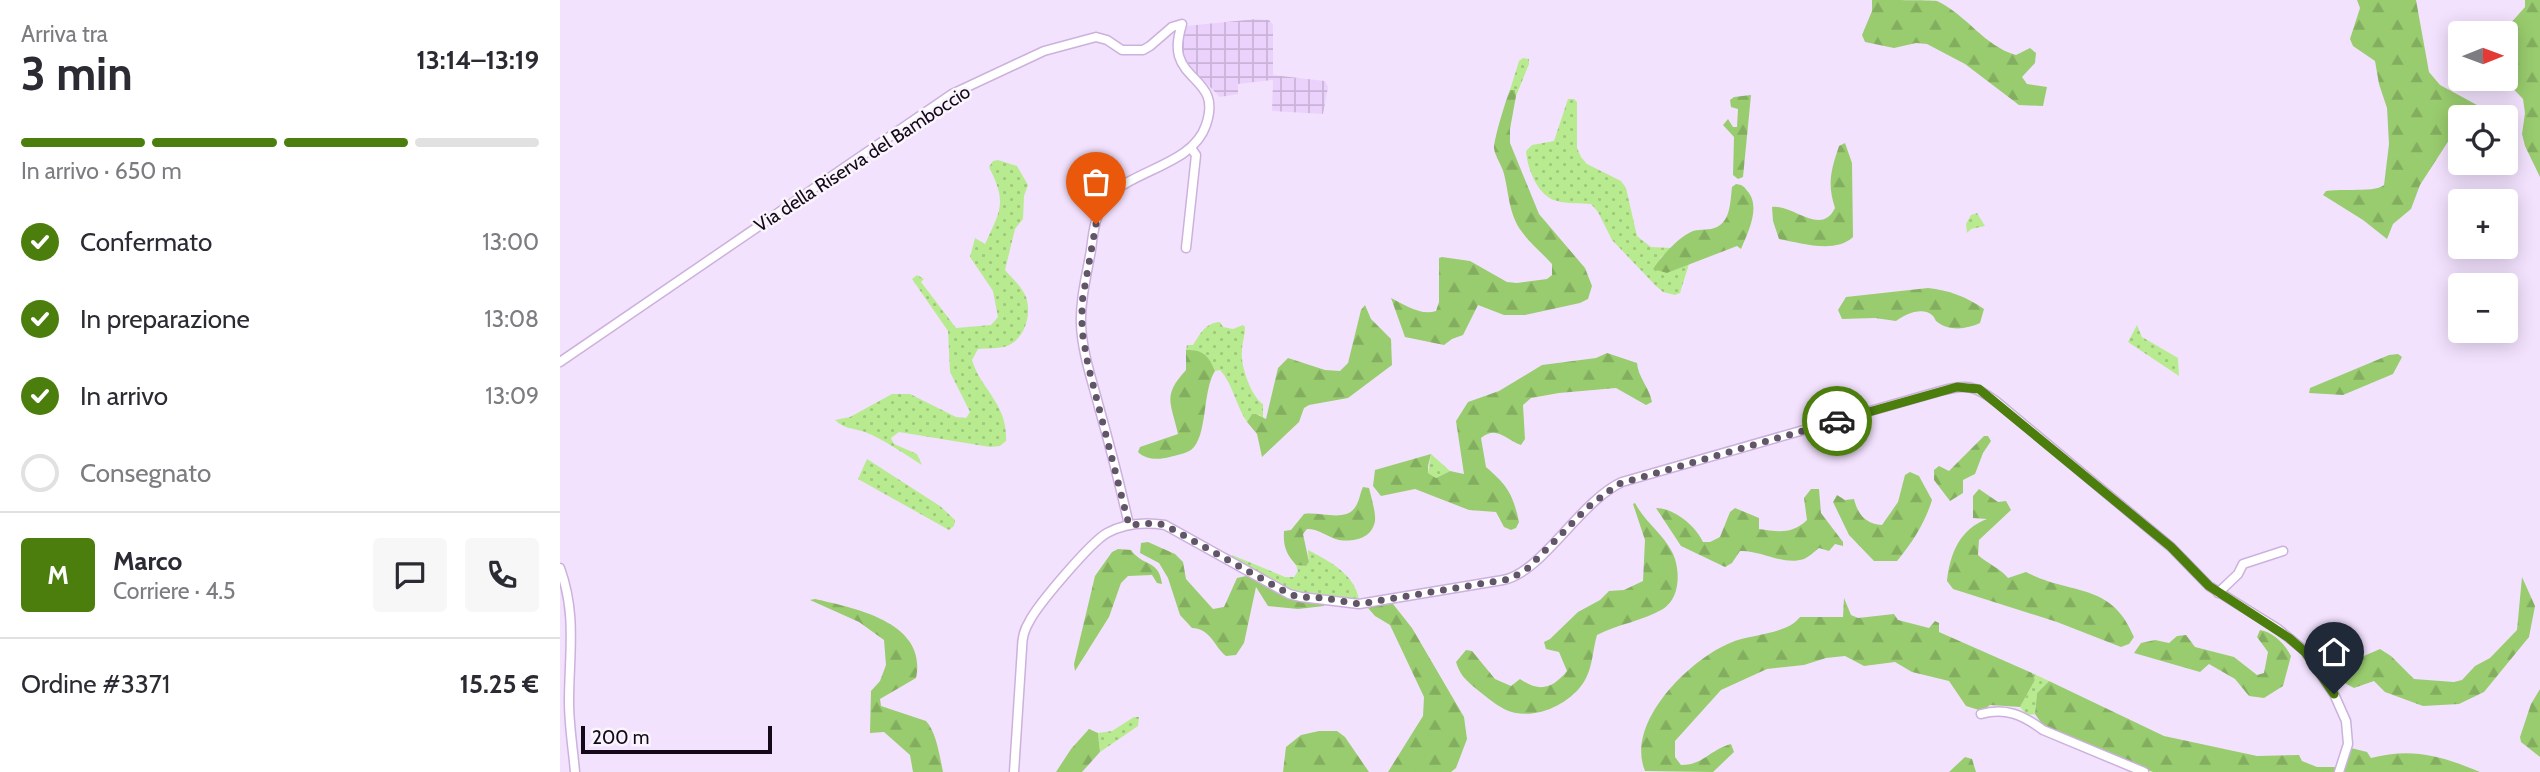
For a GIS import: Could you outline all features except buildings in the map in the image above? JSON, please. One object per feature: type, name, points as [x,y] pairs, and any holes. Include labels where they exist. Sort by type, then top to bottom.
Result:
[{"type":"street","name":"Via della Riserva del Bamboccio","points":[[560,362],[953,94],[1044,51],[1096,37],[1107,40],[1122,50],[1143,50],[1149,48],[1172,27],[1181,24],[1178,54],[1201,84],[1209,106],[1203,132],[1191,148]]},
{"type":"street","points":[[1129,525],[1082,338],[1081,313],[1090,256],[1098,216],[1108,197],[1119,188],[1191,148],[1196,155],[1186,247]]},
{"type":"street","points":[[1014,772],[1022,644],[1027,625],[1094,543],[1110,531],[1129,525],[1165,525],[1291,595],[1359,604],[1510,579],[1527,569],[1587,508],[1622,482],[1940,391],[1969,386],[1981,390],[1997,402],[2171,547],[2218,593],[2289,638],[2305,652],[2332,690],[2348,729],[2347,752],[2339,772]]},
{"type":"street","points":[[2218,593],[2244,564],[2283,551]]},
{"type":"street","points":[[560,568],[569,595],[572,626],[569,703],[575,772]]},
{"type":"street","points":[[1981,715],[2001,710],[2011,713],[2144,772]]},
{"type":"shaded area","points":[[1269,20],[1273,25],[1273,75],[1325,81],[1328,87],[1323,114],[1272,111],[1273,80],[1238,84],[1238,94],[1220,97],[1184,61],[1181,37],[1186,26]]},
{"type":"green space","points":[[1872,0],[1937,1],[2005,51],[2016,55],[2030,48],[2036,53],[2035,63],[2022,77],[2027,84],[2047,87],[2043,106],[2019,105],[1965,64],[1927,44],[1916,43],[1894,48],[1865,42],[1862,35],[1872,11]]},
{"type":"green space","points":[[2357,0],[2416,0],[2429,72],[2448,91],[2477,105],[2448,105],[2448,142],[2420,185],[2411,209],[2393,224],[2387,239],[2323,195],[2326,191],[2373,189],[2384,185],[2389,144],[2387,108],[2375,61],[2353,46],[2350,39],[2360,8]]},
{"type":"green space","points":[[2525,0],[2540,0],[2540,177],[2525,146],[2522,134],[2525,113],[2523,99],[2515,91],[2518,91],[2518,21],[2513,21],[2525,7]]},
{"type":"green space","points":[[1523,58],[1529,59],[1529,64],[1516,96],[1515,90],[1510,90],[1519,61]]},
{"type":"green space","points":[[1510,90],[1515,90],[1516,96],[1510,143],[1539,214],[1585,268],[1592,286],[1588,299],[1525,315],[1504,315],[1478,305],[1463,335],[1444,345],[1405,337],[1391,298],[1419,311],[1436,311],[1439,302],[1439,258],[1470,261],[1507,282],[1547,279],[1552,275],[1552,264],[1525,236],[1514,219],[1503,171],[1494,148]]},
{"type":"green space","points":[[1751,95],[1743,177],[1738,179],[1733,175],[1734,137],[1723,125],[1728,119],[1733,127],[1737,127],[1738,109],[1731,107],[1730,100]]},
{"type":"green space","points":[[1568,99],[1577,102],[1577,148],[1581,157],[1587,164],[1621,181],[1626,188],[1637,236],[1651,247],[1672,248],[1660,258],[1667,273],[1689,264],[1680,293],[1675,295],[1663,292],[1656,286],[1612,240],[1591,204],[1557,201],[1539,188],[1526,151],[1532,145],[1554,141]]},
{"type":"green space","points":[[1845,143],[1852,163],[1853,237],[1846,242],[1827,246],[1779,239],[1772,207],[1780,207],[1814,220],[1829,216],[1835,208],[1831,177],[1839,146]]},
{"type":"green space","points":[[993,161],[1017,166],[1028,185],[1024,196],[1023,219],[1015,229],[1005,270],[1020,286],[1026,297],[1028,311],[1023,332],[1013,343],[1004,347],[978,349],[972,360],[1003,417],[1006,441],[1000,446],[990,447],[899,432],[891,438],[894,444],[917,454],[922,465],[880,439],[845,427],[835,420],[850,417],[892,394],[910,394],[956,417],[966,418],[970,412],[950,372],[948,331],[912,279],[917,275],[924,279],[921,282],[956,328],[991,325],[998,317],[993,291],[970,257],[975,238],[985,244],[998,214],[1000,198],[989,167]]},
{"type":"green space","points":[[1736,184],[1749,193],[1753,206],[1752,221],[1741,249],[1737,246],[1667,273],[1653,269],[1684,236],[1694,231],[1718,227],[1722,223],[1730,206],[1732,187]]},
{"type":"green space","points":[[1977,213],[1985,226],[1971,229],[1967,233],[1966,224],[1971,215]]},
{"type":"green space","points":[[1928,288],[1957,295],[1984,309],[1980,323],[1964,328],[1947,327],[1929,313],[1920,311],[1896,321],[1875,318],[1842,319],[1838,310],[1846,297]]},
{"type":"green space","points":[[1365,305],[1371,319],[1391,339],[1392,365],[1348,398],[1304,408],[1299,422],[1262,457],[1257,434],[1247,422],[1252,414],[1266,419],[1278,368],[1288,358],[1325,370],[1340,371],[1348,363],[1361,310]]},
{"type":"green space","points":[[1220,322],[1223,327],[1233,329],[1243,325],[1245,327],[1243,364],[1251,388],[1263,404],[1263,419],[1260,415],[1252,414],[1247,422],[1220,370],[1215,371],[1201,353],[1186,350],[1187,345],[1193,345],[1207,327]]},
{"type":"green space","points":[[2137,325],[2142,337],[2178,358],[2179,376],[2128,342]]},
{"type":"green space","points":[[1186,350],[1205,354],[1215,371],[1208,390],[1200,435],[1196,444],[1186,453],[1161,459],[1145,457],[1138,452],[1140,447],[1178,434],[1170,400],[1174,386],[1186,370]]},
{"type":"green space","points":[[1607,353],[1637,363],[1652,402],[1646,405],[1616,388],[1531,398],[1523,405],[1525,439],[1521,445],[1497,433],[1481,438],[1486,467],[1504,485],[1514,504],[1519,522],[1516,528],[1511,530],[1504,527],[1496,512],[1469,510],[1415,489],[1381,496],[1373,486],[1375,470],[1431,454],[1428,473],[1436,478],[1450,471],[1464,474],[1456,421],[1468,402],[1499,391],[1542,365],[1596,358]]},
{"type":"green space","points":[[2398,354],[2402,357],[2393,374],[2343,395],[2309,393],[2310,388],[2389,355]]},
{"type":"green space","points":[[1984,436],[1988,436],[1991,441],[1975,474],[1963,480],[1963,493],[1950,501],[1934,480],[1934,470],[1939,466],[1949,471]]},
{"type":"green space","points":[[1431,454],[1450,471],[1436,478],[1428,473]]},
{"type":"green space","points":[[867,459],[940,506],[955,520],[954,526],[949,530],[858,479]]},
{"type":"green space","points":[[1910,472],[1919,476],[1932,500],[1929,508],[1918,532],[1897,561],[1874,561],[1849,535],[1833,502],[1837,495],[1845,500],[1854,499],[1864,518],[1871,523],[1882,525],[1898,502],[1905,475]]},
{"type":"green space","points":[[1363,487],[1369,488],[1375,513],[1370,532],[1356,540],[1344,540],[1307,529],[1303,534],[1309,562],[1306,566],[1296,565],[1286,550],[1284,531],[1291,530],[1304,514],[1347,514],[1357,504]]},
{"type":"green space","points":[[1811,489],[1819,489],[1821,513],[1843,542],[1843,546],[1835,544],[1829,551],[1819,548],[1806,558],[1796,561],[1740,551],[1732,563],[1725,567],[1681,546],[1656,508],[1670,511],[1684,519],[1703,542],[1710,542],[1720,537],[1730,512],[1735,508],[1759,518],[1759,529],[1791,530],[1802,525],[1807,520],[1804,498]]},
{"type":"green space","points":[[1979,489],[1998,502],[2006,501],[2011,510],[1979,540],[1978,555],[2008,578],[2026,572],[2102,598],[2125,619],[2134,637],[2129,644],[2121,647],[2057,622],[1953,589],[1947,581],[1958,543],[1970,529],[1987,519],[1973,518],[1973,496]]},
{"type":"green space","points":[[1635,503],[1667,544],[1677,565],[1678,582],[1669,604],[1639,620],[1597,635],[1590,668],[1581,686],[1566,700],[1546,710],[1514,713],[1489,699],[1468,682],[1456,662],[1466,650],[1472,651],[1495,679],[1511,686],[1520,679],[1534,686],[1546,687],[1562,677],[1567,671],[1559,652],[1546,649],[1544,642],[1578,612],[1600,600],[1609,591],[1624,590],[1643,581],[1645,540],[1633,504]]},
{"type":"green space","points":[[1148,542],[1175,554],[1183,562],[1186,579],[1213,609],[1224,607],[1237,578],[1246,576],[1300,601],[1324,601],[1324,606],[1298,609],[1268,606],[1256,587],[1244,643],[1236,655],[1226,656],[1208,634],[1192,628],[1180,615],[1168,578],[1159,563],[1140,553],[1141,543]]},
{"type":"green space","points":[[1118,549],[1131,550],[1154,567],[1162,584],[1157,583],[1152,575],[1128,576],[1121,583],[1109,617],[1075,671],[1074,664],[1095,576],[1112,552]]},
{"type":"green space","points":[[1308,550],[1347,576],[1357,591],[1359,600],[1292,592],[1230,559],[1232,555],[1285,577],[1294,577],[1298,571],[1296,565],[1306,566],[1309,562]]},
{"type":"green space","points":[[2522,577],[2535,606],[2529,637],[2484,692],[2459,704],[2423,706],[2385,692],[2374,681],[2354,688],[2337,679],[2330,680],[2326,671],[2337,662],[2352,661],[2380,649],[2414,679],[2454,682],[2462,680],[2475,666],[2490,658],[2517,630]]},
{"type":"green space","points":[[1844,598],[1851,615],[1858,618],[1894,614],[1898,620],[1929,628],[1935,621],[1939,623],[1939,632],[2032,673],[2035,680],[2020,707],[1990,705],[1982,711],[1966,706],[1949,681],[1912,672],[1895,662],[1864,666],[1845,656],[1826,658],[1804,665],[1767,669],[1721,690],[1675,741],[1675,757],[1681,765],[1695,763],[1731,744],[1734,752],[1713,772],[1645,771],[1641,752],[1644,733],[1652,714],[1680,678],[1697,663],[1730,643],[1777,631],[1800,617],[1843,617]]},
{"type":"green space","points":[[810,600],[849,607],[885,621],[911,643],[917,659],[916,678],[880,699],[881,706],[926,721],[935,738],[943,772],[913,772],[910,755],[884,732],[870,733],[871,691],[880,681],[886,665],[884,640],[859,622]]},
{"type":"green space","points":[[1371,604],[1393,604],[1412,628],[1464,717],[1467,739],[1456,768],[1451,772],[1388,772],[1423,716],[1424,697],[1390,625],[1368,608]]},
{"type":"green space","points":[[2260,630],[2278,639],[2291,656],[2283,686],[2264,698],[2249,696],[2235,679],[2209,664],[2200,672],[2134,653],[2141,643],[2155,640],[2169,643],[2177,636],[2186,635],[2195,647],[2234,657],[2257,675],[2264,673],[2268,652],[2257,637]]},
{"type":"green space","points":[[2032,673],[2049,681],[2037,693],[2035,714],[2027,715],[2020,707],[2035,680]]},
{"type":"green space","points":[[2049,681],[2164,736],[2257,756],[2299,755],[2302,761],[2317,767],[2338,767],[2335,772],[2153,772],[2042,724],[2035,714],[2037,693]]},
{"type":"green space","points":[[2540,689],[2540,757],[2521,742],[2520,737],[2531,704]]},
{"type":"green space","points":[[1134,717],[1139,717],[1138,726],[1100,752],[1098,733],[1112,731]]},
{"type":"green space","points":[[1089,729],[1098,733],[1100,752],[1082,772],[1056,772],[1071,749]]},
{"type":"green space","points":[[1337,731],[1345,737],[1369,772],[1283,772],[1286,747],[1301,735]]},
{"type":"green space","points":[[2351,748],[2367,752],[2371,758],[2400,753],[2427,755],[2480,772],[2343,772]]},
{"type":"green space","points":[[1965,757],[1972,759],[1976,772],[1949,772]]},
{"type":"way so far","points":[[1096,224],[1082,302],[1082,331],[1088,365],[1129,525],[1165,525],[1291,595],[1359,604],[1510,579],[1527,569],[1587,508],[1618,484],[1837,421]]},
{"type":"route","points":[[1837,421],[1957,387],[1979,389],[2171,547],[2209,586],[2289,638],[2305,652],[2334,694]]}]
